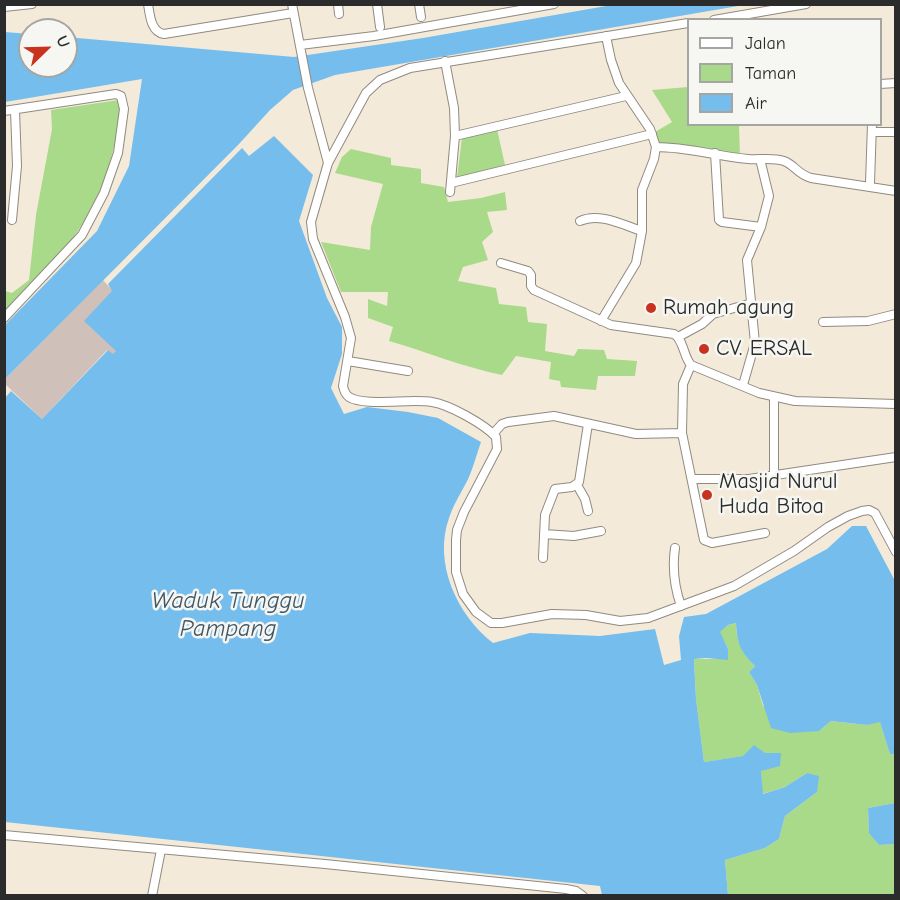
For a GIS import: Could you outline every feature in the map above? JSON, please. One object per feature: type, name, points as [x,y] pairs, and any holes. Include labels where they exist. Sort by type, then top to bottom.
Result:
[{"type":"street","points":[[9,6],[32,4]]},
{"type":"street","points":[[148,4],[154,28],[158,33],[164,34],[293,9],[308,88],[328,164]]},
{"type":"street","points":[[338,4],[339,14]]},
{"type":"street","points":[[378,4],[380,27]]},
{"type":"street","points":[[419,4],[421,17]]},
{"type":"street","points":[[300,47],[554,4]]},
{"type":"street","points":[[726,18],[806,4]]},
{"type":"street","points":[[687,23],[446,61],[396,72],[372,86],[354,113],[328,164],[311,222],[311,231],[351,338],[343,386],[347,396],[367,401],[434,402],[483,426],[498,441],[497,449],[464,512],[456,540],[456,572],[461,588],[471,606],[491,623],[552,614],[586,615],[630,621],[648,618],[743,581],[795,551],[828,527],[862,511],[869,510],[875,513],[896,552]]},
{"type":"street","points":[[601,321],[636,263],[642,231],[642,190],[654,159],[656,147],[645,120],[626,96],[613,69],[606,36]]},
{"type":"street","points":[[446,61],[454,108],[451,188],[652,134]]},
{"type":"street","points":[[4,111],[116,94],[121,96],[124,109],[118,153],[104,193],[82,235],[4,318]]},
{"type":"street","points":[[454,136],[626,96]]},
{"type":"street","points":[[12,220],[17,166],[15,110]]},
{"type":"street","points":[[870,183],[872,128],[896,132]]},
{"type":"street","points":[[656,147],[686,148],[743,158],[770,158],[784,161],[811,178],[896,191]]},
{"type":"street","points":[[715,153],[719,220],[761,227]]},
{"type":"street","points":[[743,385],[755,343],[747,264],[761,227],[769,196],[760,159]]},
{"type":"street","points":[[580,221],[589,217],[598,218],[642,231]]},
{"type":"street","points":[[501,263],[530,273],[531,286],[534,290],[601,321],[623,327],[668,333],[678,337],[686,360],[691,365],[774,397],[810,402],[896,404]]},
{"type":"street","points":[[678,337],[702,324],[713,314],[752,303]]},
{"type":"street","points":[[822,322],[858,322],[896,314]]},
{"type":"street","points":[[348,361],[408,371]]},
{"type":"street","points":[[691,365],[683,384],[682,433],[698,520],[705,541],[712,543],[765,533]]},
{"type":"street","points":[[774,397],[774,475]]},
{"type":"street","points":[[493,434],[502,424],[543,416],[554,416],[636,434],[682,433]]},
{"type":"street","points":[[577,485],[588,424]]},
{"type":"street","points":[[692,479],[749,478],[896,457]]},
{"type":"street","points":[[577,485],[585,498],[588,511]]},
{"type":"street","points":[[543,558],[545,515],[555,489],[577,485]]},
{"type":"street","points":[[544,534],[574,536],[601,531]]},
{"type":"street","points":[[675,548],[672,565],[675,589],[681,606]]},
{"type":"street","points":[[4,835],[325,864],[566,889],[576,891],[583,896]]},
{"type":"street","points":[[152,896],[161,850]]},
{"type":"shaded area","points":[[103,280],[112,290],[116,352],[113,355],[107,350],[42,419],[5,384],[5,379]]},
{"type":"green space","points":[[687,87],[687,126],[739,126],[740,158],[659,144],[655,132],[672,122],[652,90]]},
{"type":"green space","points":[[119,100],[124,112],[100,197],[72,240],[5,313],[5,291],[12,293],[29,280],[36,215],[52,129],[51,110]]},
{"type":"green space","points":[[497,129],[505,165],[457,178],[462,137]]},
{"type":"green space","points":[[351,149],[391,158],[391,165],[421,169],[421,183],[444,187],[448,202],[505,192],[507,210],[487,212],[493,232],[482,242],[488,260],[463,267],[458,281],[496,288],[499,304],[526,307],[528,322],[547,324],[545,351],[574,356],[578,349],[604,350],[607,359],[637,361],[635,376],[598,376],[596,390],[561,387],[560,381],[549,379],[551,362],[516,356],[502,375],[459,364],[389,341],[393,327],[368,318],[368,299],[387,306],[388,292],[341,292],[321,242],[370,250],[371,227],[383,184],[335,173],[342,157]]},
{"type":"green space","points":[[736,623],[741,647],[755,666],[749,672],[757,685],[763,706],[819,731],[831,721],[867,725],[880,721],[890,754],[895,754],[895,803],[868,808],[869,832],[879,845],[895,844],[895,895],[728,895],[725,860],[765,848],[779,839],[785,816],[817,792],[807,773],[785,787],[762,794],[761,771],[781,753],[765,753],[704,762],[696,699],[694,659],[728,659],[728,649],[719,632],[728,625]]},
{"type":"water","points":[[612,5],[744,5],[335,75],[293,90],[270,110],[5,379],[5,325],[97,231],[129,166],[142,79],[5,102],[5,32],[18,33],[18,78],[78,78],[78,38],[294,57],[423,38]]},
{"type":"water","name":"Waduk Tunggu Pampang","points":[[274,136],[313,175],[299,221],[327,298],[342,327],[342,354],[331,388],[344,414],[367,407],[438,418],[481,442],[469,477],[449,518],[444,553],[451,587],[459,603],[480,631],[493,643],[530,633],[600,636],[655,629],[664,665],[681,660],[679,636],[684,617],[706,614],[827,549],[852,526],[866,526],[895,581],[895,754],[890,754],[880,722],[867,725],[831,721],[819,731],[790,733],[771,728],[757,685],[749,672],[755,666],[740,647],[736,623],[728,625],[720,632],[728,649],[728,660],[694,659],[696,699],[704,762],[743,756],[754,745],[765,753],[781,753],[780,766],[761,771],[763,794],[785,787],[807,773],[819,776],[817,792],[785,816],[779,839],[765,848],[725,860],[728,895],[602,895],[600,886],[5,822],[5,398],[11,391],[42,419],[108,350],[113,354],[116,351],[84,321],[112,291],[108,284],[242,148],[249,156]]},
{"type":"water","points":[[896,803],[895,856],[895,844],[879,845],[869,833],[868,808]]},
{"type":"place","name":"Rumah agung","points":[[651,308]]},
{"type":"place","name":"CV. ERSAL","points":[[704,349]]},
{"type":"place","name":"Masjid Nurul Huda Bitoa","points":[[707,495]]}]
